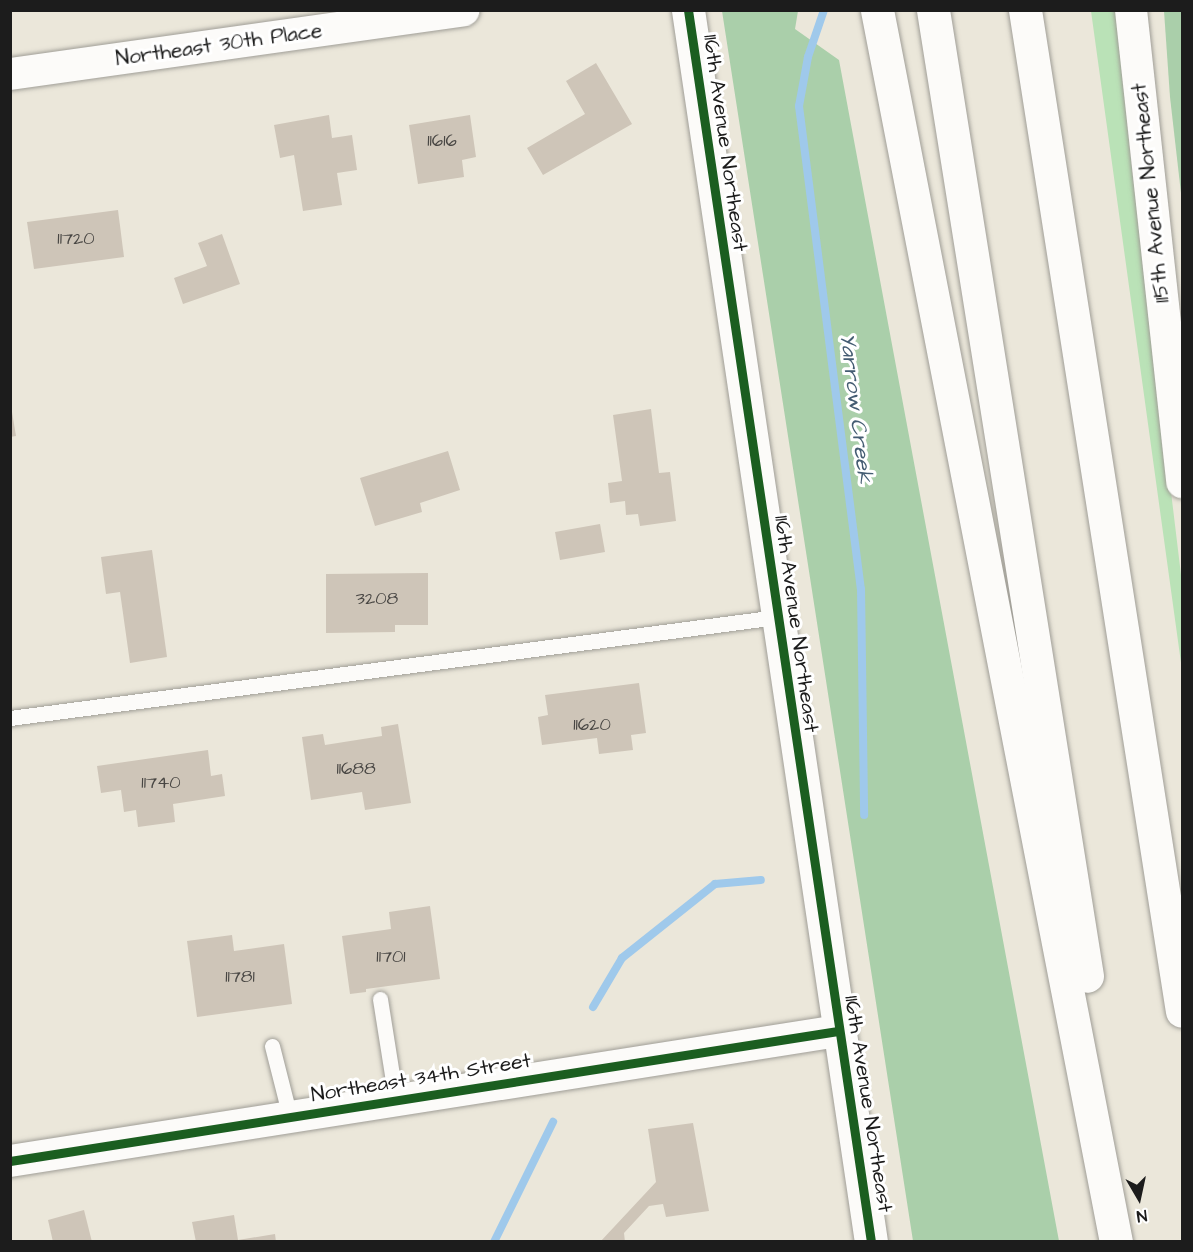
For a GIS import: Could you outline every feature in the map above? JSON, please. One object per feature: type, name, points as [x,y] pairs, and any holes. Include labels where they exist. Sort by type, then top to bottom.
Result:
[{"type":"main road","name":"116th Avenue Northeast","points":[[688,10],[871,1242]]},
{"type":"main road","points":[[877,10],[1116,1242]]},
{"type":"main road","points":[[933,10],[1100,1057],[1110,1208]]},
{"type":"main road","points":[[1025,10],[1182,1011]]},
{"type":"street","name":"Northeast 30th Place","points":[[10,74],[464,10]]},
{"type":"street","name":"115th Avenue Northeast","points":[[1131,10],[1182,482]]},
{"type":"street","name":"Northeast 34th Street","points":[[16,1166],[290,1117],[838,1031]]},
{"type":"lane","points":[[10,718],[777,617]]},
{"type":"lane","points":[[380,999],[396,1100]]},
{"type":"lane","points":[[272,1046],[290,1117]]},
{"type":"green space","points":[[722,11],[798,11],[795,29],[839,60],[1059,1241],[913,1241]]},
{"type":"green space","points":[[1091,11],[1116,11],[1131,160],[1182,583],[1182,670]]},
{"type":"green space","points":[[1164,11],[1182,11],[1182,202],[1170,97]]},
{"type":"building","points":[[596,63],[632,124],[543,175],[527,148],[585,114],[566,81]]},
{"type":"building","points":[[329,115],[332,138],[352,135],[357,170],[337,173],[342,205],[303,211],[294,155],[280,158],[274,125]]},
{"type":"building","points":[[470,115],[476,157],[462,160],[464,177],[418,184],[409,125]]},
{"type":"building","points":[[118,210],[124,257],[34,269],[27,222]]},
{"type":"building","points":[[222,234],[240,284],[183,304],[174,278],[207,266],[198,243]]},
{"type":"building","points":[[10,400],[16,436],[10,437]]},
{"type":"building","points":[[651,409],[659,473],[670,472],[676,521],[640,526],[638,514],[626,515],[625,501],[610,503],[608,483],[622,481],[613,415]]},
{"type":"building","points":[[448,451],[460,490],[420,503],[422,512],[375,526],[360,478]]},
{"type":"building","points":[[600,524],[605,552],[560,560],[555,532]]},
{"type":"building","points":[[152,550],[167,657],[130,663],[120,592],[106,594],[101,557]]},
{"type":"building","points":[[428,573],[428,625],[395,625],[395,632],[326,633],[326,574]]},
{"type":"building","points":[[639,683],[646,733],[631,735],[633,750],[599,754],[597,738],[542,745],[538,717],[548,715],[545,695]]},
{"type":"building","points":[[398,724],[411,803],[365,810],[362,792],[311,800],[302,737],[323,734],[325,745],[382,736],[381,727]]},
{"type":"building","points":[[208,750],[211,776],[222,774],[225,796],[173,804],[175,822],[138,827],[136,810],[124,812],[121,790],[101,793],[97,766]]},
{"type":"building","points":[[430,906],[440,979],[366,989],[366,992],[350,994],[342,936],[391,929],[389,912]]},
{"type":"building","points":[[232,935],[234,951],[284,944],[292,1004],[197,1017],[187,941]]},
{"type":"building","points":[[693,1123],[709,1211],[666,1217],[663,1204],[649,1206],[624,1233],[625,1242],[600,1242],[656,1182],[648,1129]]},
{"type":"building","points":[[84,1210],[92,1242],[53,1242],[48,1220]]},
{"type":"building","points":[[234,1215],[238,1240],[275,1234],[276,1242],[196,1242],[192,1222]]},
{"type":"waterway","name":"Yarrow Creek","points":[[824,10],[808,57],[799,106],[861,589],[864,815]]},
{"type":"waterway","name":"Yarrow Creek","points":[[593,1007],[622,958],[715,884],[761,880]]},
{"type":"waterway","name":"Yarrow Creek","points":[[494,1242],[553,1122]]},
{"type":"cycle path","points":[[688,10],[871,1242]]},
{"type":"cycle path","points":[[10,1161],[838,1031]]}]
